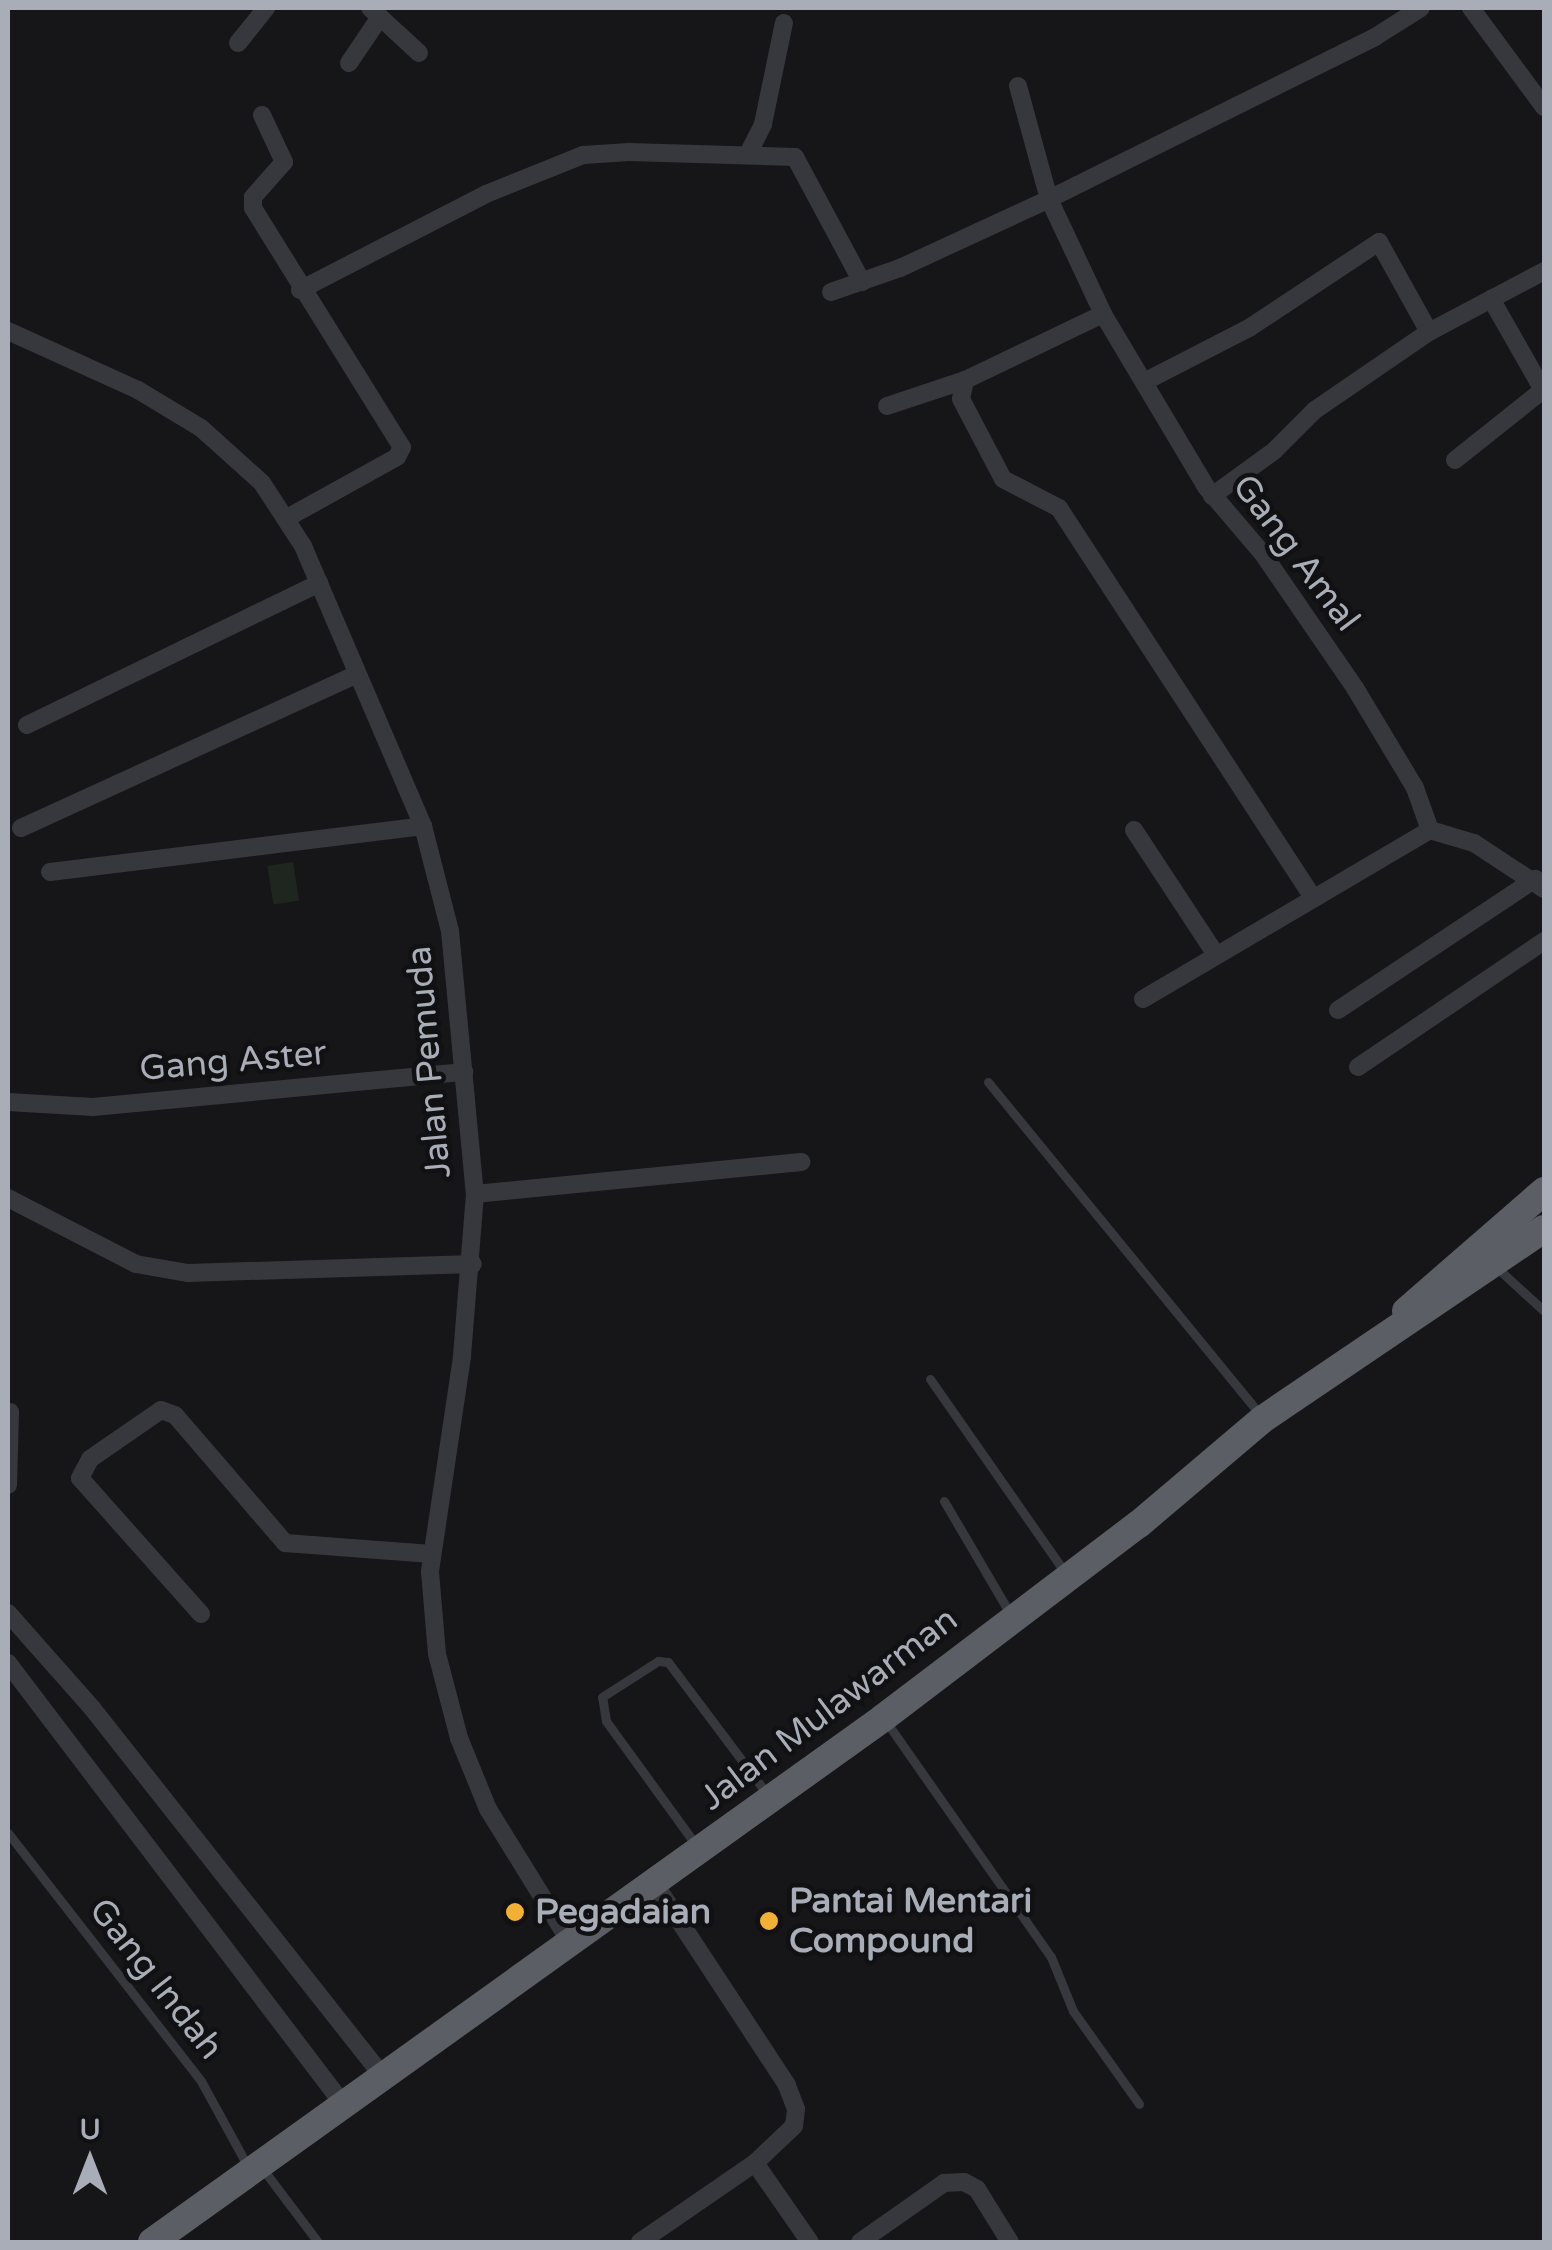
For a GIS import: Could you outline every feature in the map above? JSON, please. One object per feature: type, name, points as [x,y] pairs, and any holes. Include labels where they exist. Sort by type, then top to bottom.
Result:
[{"type":"highway","points":[[1342,1370],[1498,1227],[1544,1191]]},
{"type":"highway","name":"Jalan Mulawarman","points":[[168,2234],[253,2165],[346,2108],[569,1940],[701,1851],[884,1718],[1068,1578],[1263,1419],[1342,1370],[1544,1229]]},
{"type":"street","points":[[238,43],[266,8]]},
{"type":"street","points":[[831,292],[862,282],[1049,198],[1375,37],[1422,8]]},
{"type":"street","points":[[1497,8],[1474,12],[1544,107]]},
{"type":"street","points":[[349,63],[375,12],[419,53]]},
{"type":"street","points":[[749,152],[763,124],[784,23]]},
{"type":"street","name":"Gang Amal","points":[[1018,86],[1049,198],[1103,314],[1212,496],[1263,554],[1355,688],[1415,788],[1430,830]]},
{"type":"street","points":[[262,115],[284,162],[253,197],[253,208],[300,290],[402,447],[396,457],[287,518]]},
{"type":"street","points":[[300,290],[486,194],[584,155],[749,152],[796,158],[862,282]]},
{"type":"street","points":[[1144,382],[1249,328],[1379,242],[1428,332]]},
{"type":"street","points":[[1212,496],[1274,451],[1315,410],[1428,332],[1544,271]]},
{"type":"street","points":[[1455,460],[1543,390],[1492,299]]},
{"type":"street","points":[[887,406],[965,380],[1103,314]]},
{"type":"street","name":"Jalan Pemuda","points":[[8,331],[79,359],[202,428],[262,484],[287,518],[319,583],[424,826],[450,932],[474,1194],[473,1264],[432,1554],[437,1654],[459,1738],[488,1809],[569,1940]]},
{"type":"street","points":[[965,380],[962,399],[1003,480],[1059,508],[1312,896]]},
{"type":"street","points":[[28,725],[319,583]]},
{"type":"street","points":[[22,828],[357,674]]},
{"type":"street","points":[[50,872],[424,826]]},
{"type":"street","points":[[1134,830],[1216,955]]},
{"type":"street","points":[[1142,998],[1430,830],[1474,843],[1540,884],[1338,1010]]},
{"type":"street","points":[[1358,1068],[1544,942]]},
{"type":"street","name":"Gang Aster","points":[[9,1106],[92,1108],[464,1072]]},
{"type":"street","points":[[474,1194],[801,1162]]},
{"type":"street","points":[[8,1198],[136,1264],[188,1273],[473,1264]]},
{"type":"street","points":[[201,1614],[80,1478],[90,1459],[161,1410],[175,1415],[286,1543],[432,1554]]},
{"type":"street","points":[[8,1484],[10,1412]]},
{"type":"street","points":[[8,1613],[117,1739],[384,2078]]},
{"type":"street","points":[[8,1663],[346,2108]]},
{"type":"street","points":[[640,2242],[755,2163],[794,2126],[788,2085],[654,1884]]},
{"type":"street","points":[[755,2163],[810,2242]]},
{"type":"street","points":[[860,2242],[944,2183],[964,2182],[976,2189],[1010,2242]]},
{"type":"lane","points":[[988,1082],[1263,1419]]},
{"type":"lane","points":[[1506,1259],[1544,1312]]},
{"type":"lane","points":[[930,1379],[1068,1578]]},
{"type":"lane","points":[[944,1501],[1014,1619]]},
{"type":"lane","points":[[701,1851],[606,1721],[602,1696],[658,1661],[668,1662],[771,1800]]},
{"type":"lane","points":[[884,1718],[1051,1957],[1073,2012],[1139,2104]]},
{"type":"lane","name":"Gang Indah","points":[[8,1832],[201,2082],[253,2165],[318,2242]]},
{"type":"shaded area","points":[[293,862],[299,901],[273,905],[267,866]]},
{"type":"place","name":"Pegadaian","points":[[515,1912]]},
{"type":"place","name":"Pantai Mentari Compound","points":[[769,1921]]}]
